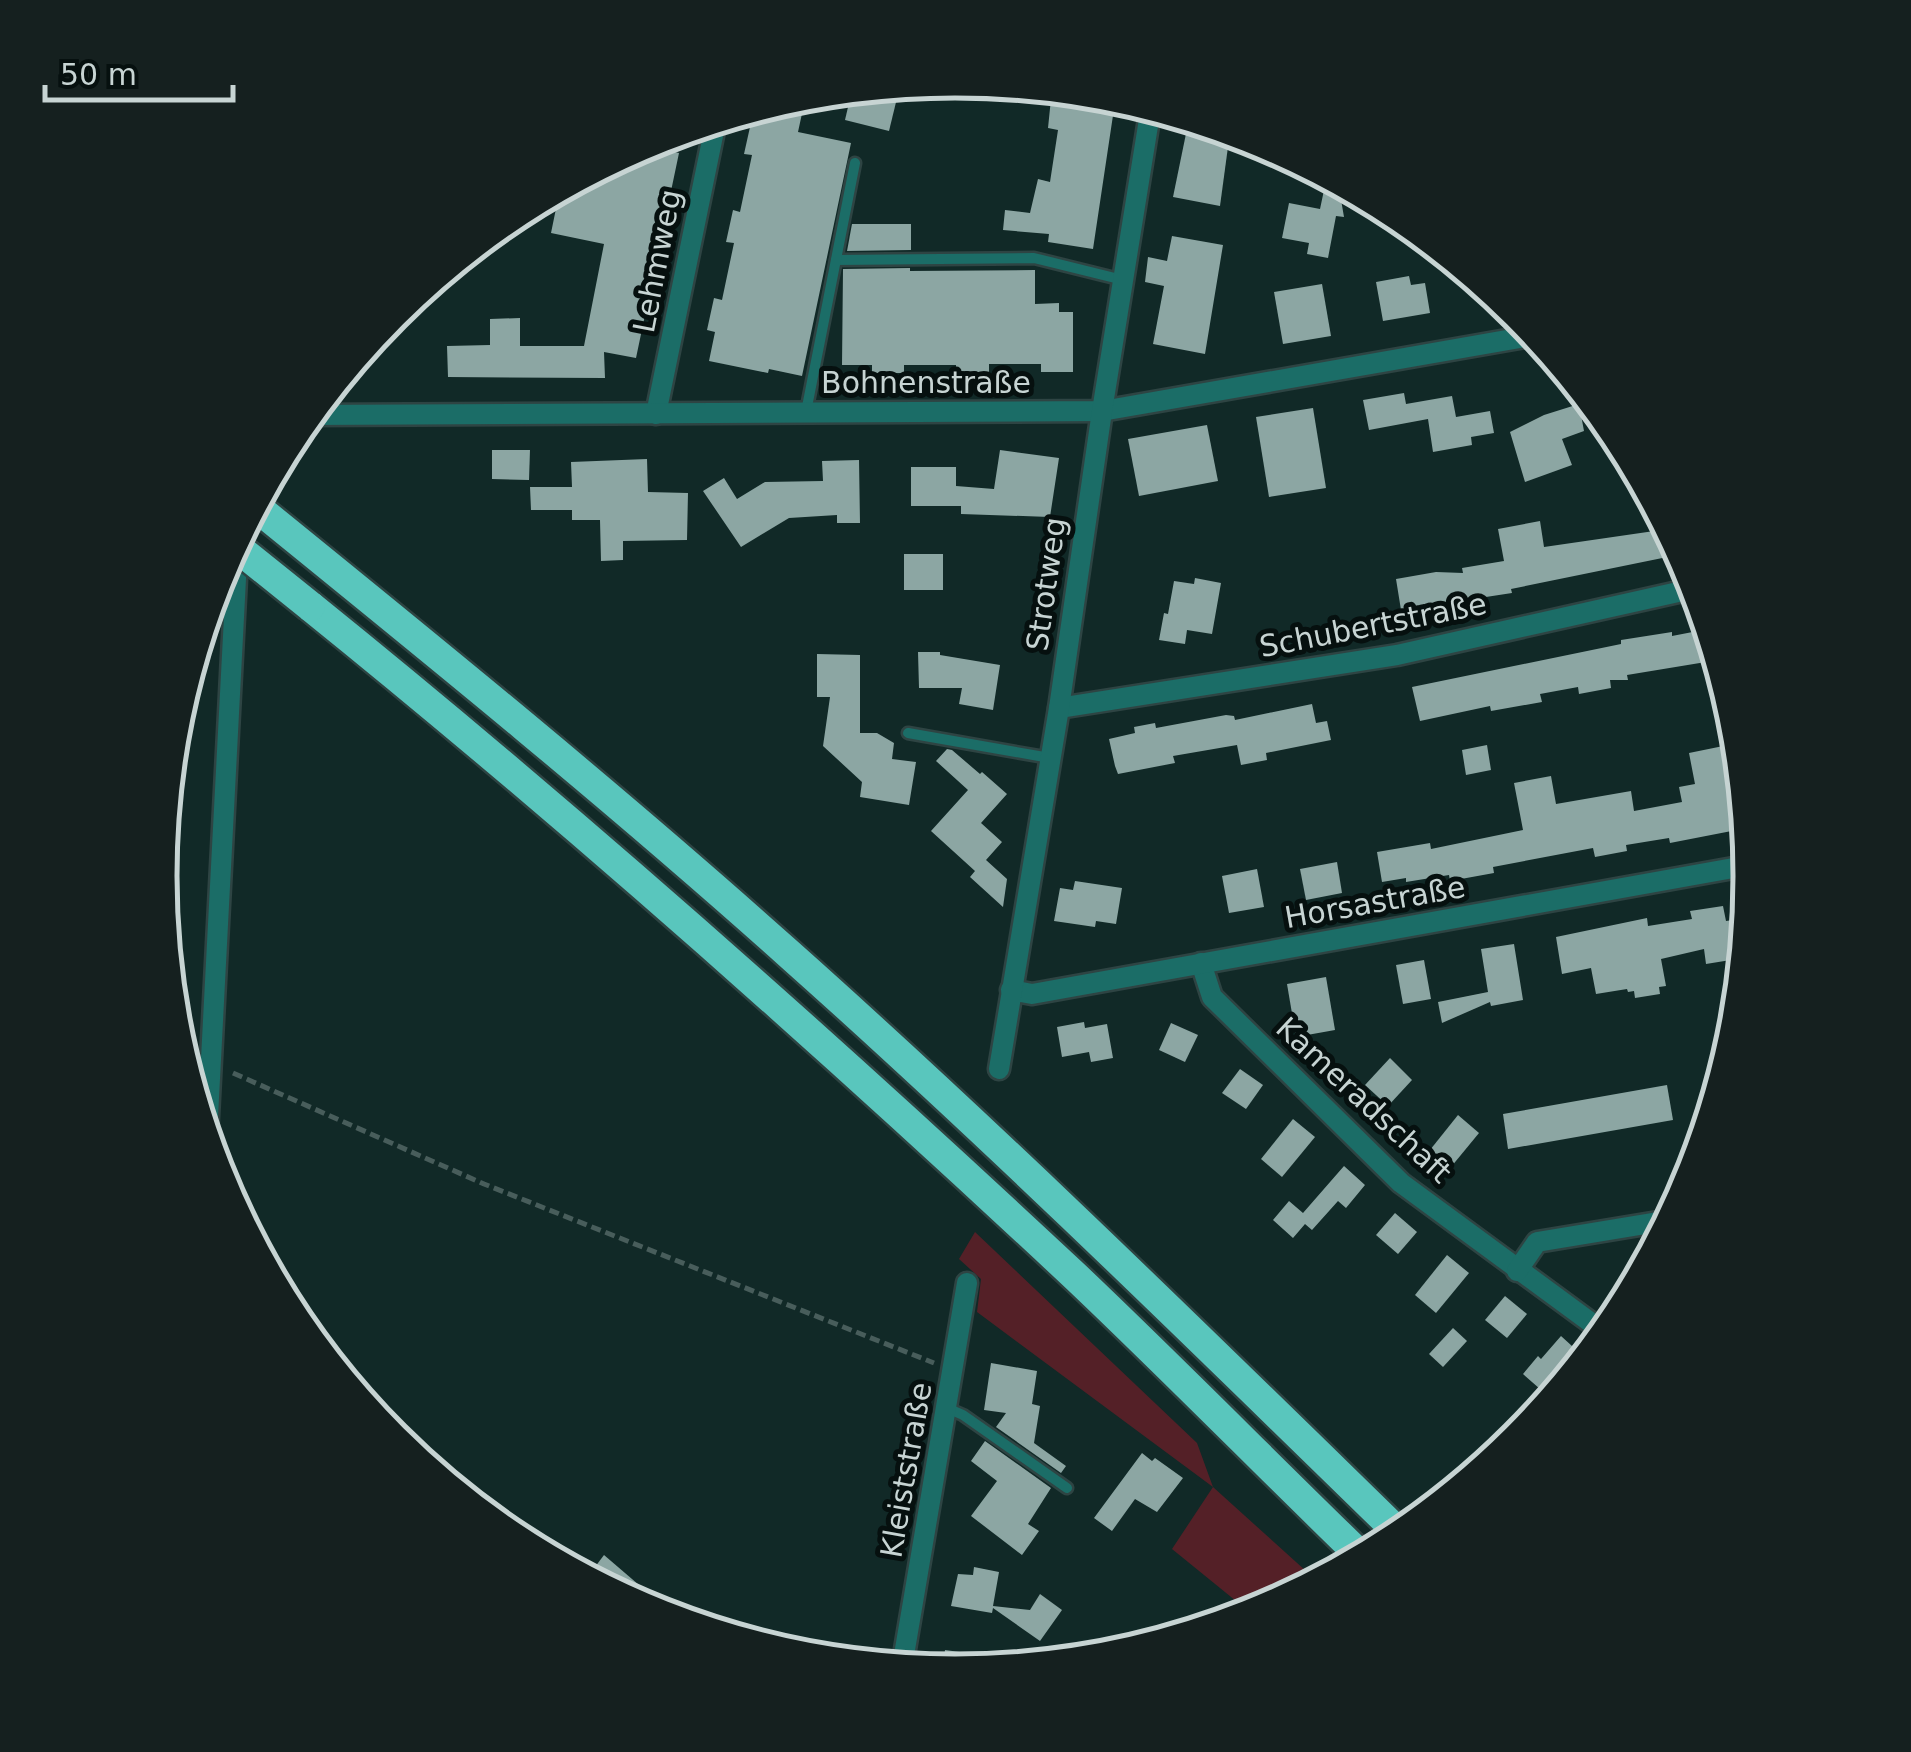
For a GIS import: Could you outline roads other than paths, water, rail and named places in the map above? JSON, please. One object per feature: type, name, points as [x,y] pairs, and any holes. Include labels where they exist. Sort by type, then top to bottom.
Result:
[{"type":"highway","points":[[266,515],[480,688],[788,954],[1106,1246],[1388,1523]]},
{"type":"highway","points":[[246,555],[452,720],[769,995],[1078,1279],[1351,1546]]},
{"type":"street","name":"Strotweg","points":[[999,1070],[1149,122]]},
{"type":"street","name":"Lehmweg","points":[[656,414],[713,137]]},
{"type":"street","name":"Bohnenstraße","points":[[329,415],[1102,411],[1518,338]]},
{"type":"street","points":[[210,1097],[236,578]]},
{"type":"street","name":"Schubertstraße","points":[[1059,708],[1397,656],[1680,592]]},
{"type":"street","name":"Horsastraße","points":[[1011,990],[1032,994],[1734,869]]},
{"type":"street","name":"Kameradschaft","points":[[1202,963],[1212,998],[1401,1182],[1592,1324]]},
{"type":"street","points":[[1518,1270],[1536,1242],[1652,1223]]},
{"type":"street","name":"Kleiststraße","points":[[904,1653],[967,1283]]},
{"type":"lane","points":[[806,413],[855,163]]},
{"type":"lane","points":[[836,260],[1034,258],[1123,280]]},
{"type":"lane","points":[[908,733],[1050,758]]},
{"type":"lane","points":[[947,1408],[964,1414],[1067,1488]]}]
